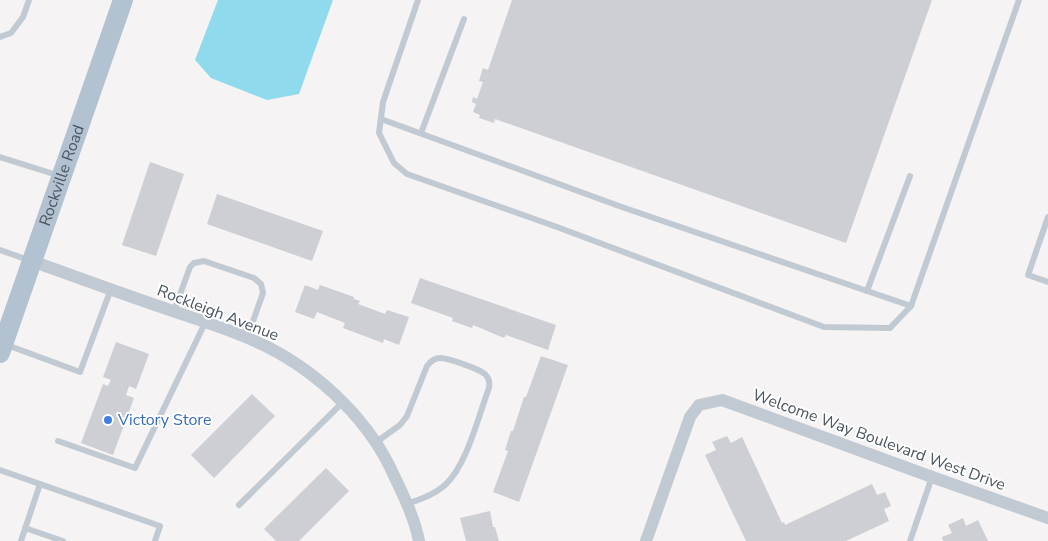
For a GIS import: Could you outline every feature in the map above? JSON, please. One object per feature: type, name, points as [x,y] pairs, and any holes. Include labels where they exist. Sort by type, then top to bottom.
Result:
[{"type":"main road","name":"Rockville Road","points":[[2,348],[123,0]]},
{"type":"street","name":"Rockleigh Avenue","points":[[32,261],[247,338],[284,356],[302,369],[342,403],[375,443],[398,482],[419,541]]},
{"type":"street","name":"Welcome Way Boulevard West Drive","points":[[646,541],[690,416],[699,405],[722,400],[1048,518]]},
{"type":"lane","points":[[0,37],[11,33],[23,17],[29,0]]},
{"type":"lane","points":[[418,0],[383,102],[379,133],[394,163],[407,174],[557,227],[824,327],[890,328],[910,306],[1019,0]]},
{"type":"lane","points":[[421,133],[464,19]]},
{"type":"lane","points":[[380,119],[619,206],[910,306]]},
{"type":"lane","points":[[0,157],[61,176]]},
{"type":"lane","points":[[867,291],[910,176]]},
{"type":"lane","points":[[1048,217],[1028,275],[1048,282]]},
{"type":"lane","points":[[0,250],[32,261]]},
{"type":"lane","points":[[174,312],[190,267],[194,263],[204,261],[238,273],[256,280],[261,284],[263,293],[247,338]]},
{"type":"lane","points":[[2,348],[80,372],[111,290]]},
{"type":"lane","points":[[58,441],[135,468],[205,323]]},
{"type":"lane","points":[[375,443],[400,425],[407,416],[427,366],[431,362],[440,358],[480,371],[487,376],[489,388],[460,466],[444,486],[429,496],[407,504]]},
{"type":"lane","points":[[239,505],[342,403]]},
{"type":"lane","points":[[0,470],[160,526],[155,541]]},
{"type":"lane","points":[[910,541],[932,477]]},
{"type":"lane","points":[[20,541],[40,484]]},
{"type":"lane","points":[[25,528],[63,541]]},
{"type":"water","points":[[218,0],[333,0],[299,94],[267,100],[211,78],[195,60]]},
{"type":"building","points":[[512,0],[932,0],[846,243],[495,119],[494,123],[479,118],[480,115],[473,112],[476,104],[472,102],[473,97],[477,99],[483,82],[479,81],[483,68],[488,70]]},
{"type":"building","points":[[150,162],[184,174],[156,256],[122,245]]},
{"type":"building","points":[[217,194],[323,231],[312,261],[207,224]]},
{"type":"building","points":[[420,278],[556,325],[548,350],[506,335],[504,338],[473,325],[472,328],[452,321],[453,318],[411,303]]},
{"type":"building","points":[[305,285],[318,290],[320,285],[354,297],[354,299],[360,301],[358,304],[385,314],[387,310],[409,317],[399,345],[384,339],[383,343],[343,328],[345,323],[317,312],[314,319],[295,312]]},
{"type":"building","name":"Victory Store","points":[[116,342],[149,354],[136,389],[129,386],[126,395],[134,398],[113,455],[81,443],[103,384],[108,386],[111,380],[103,377]]},
{"type":"building","points":[[541,356],[568,365],[519,502],[493,492],[508,451],[505,450],[511,431],[513,431],[524,397],[526,397]]},
{"type":"building","points":[[252,394],[275,416],[214,478],[191,455]]},
{"type":"building","points":[[727,436],[731,443],[742,437],[782,523],[784,522],[785,525],[872,484],[877,495],[885,492],[891,506],[884,509],[889,521],[846,541],[746,541],[705,455],[716,450],[712,442]]},
{"type":"building","points":[[326,468],[349,491],[299,541],[276,541],[264,529]]},
{"type":"building","points":[[490,511],[493,527],[495,527],[499,541],[466,541],[460,518]]},
{"type":"building","points":[[963,518],[966,526],[978,520],[988,541],[943,541],[942,537],[952,533],[948,525]]},
{"type":"place","name":"Victory Store","points":[[108,420]]}]
